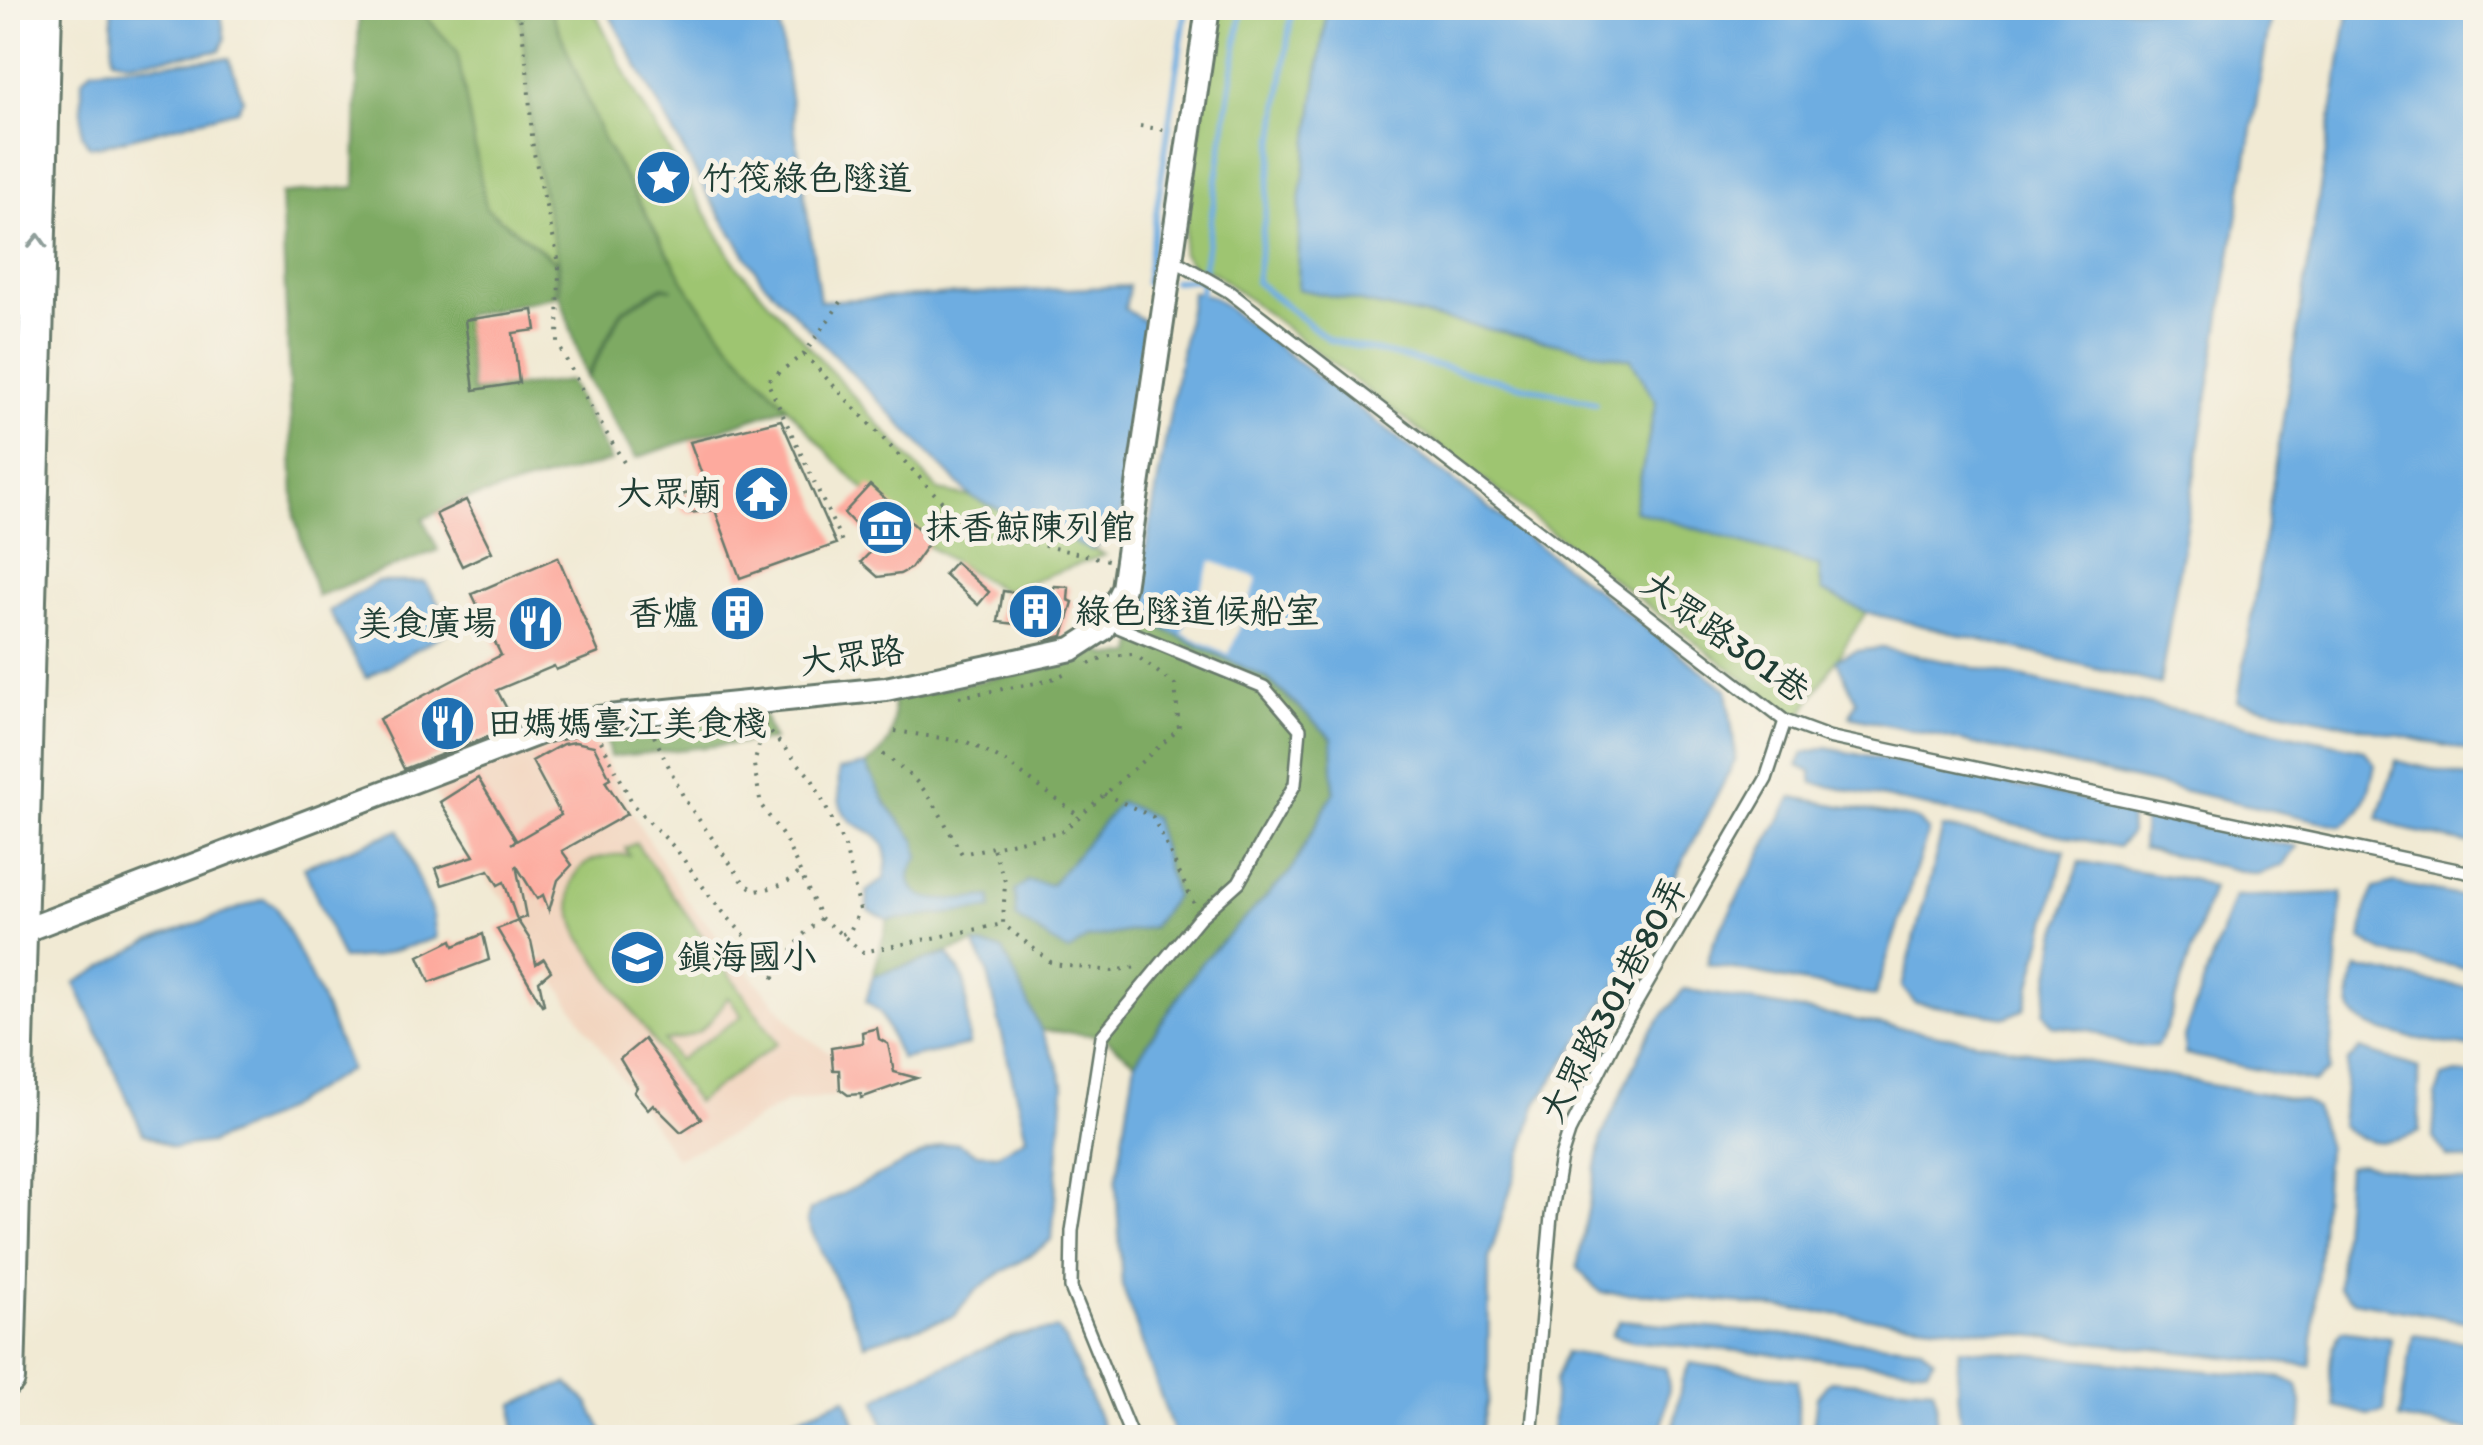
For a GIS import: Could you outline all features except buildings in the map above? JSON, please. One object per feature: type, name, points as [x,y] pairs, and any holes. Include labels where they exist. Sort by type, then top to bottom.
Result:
[{"type":"street","points":[[8,302],[16,8]]},
{"type":"street","points":[[8,1379],[13,935],[45,8]]},
{"type":"street","points":[[1106,622],[1123,588],[1208,8]]},
{"type":"street","name":"大眾路","points":[[13,935],[544,731],[598,718],[886,689],[962,676],[1072,650],[1103,629],[1106,622]]},
{"type":"lane","name":"大眾路301巷","points":[[1172,259],[1228,291],[1786,722],[1828,737],[2476,874]]},
{"type":"lane","points":[[1106,622],[1264,687],[1300,729],[1295,784],[1239,882],[1200,918],[1102,1036],[1072,1232],[1070,1288],[1132,1438]]},
{"type":"lane","name":"大眾路301巷80弄","points":[[1531,1438],[1551,1216],[1569,1132],[1618,1036],[1766,778],[1786,722]]},
{"type":"path","points":[[518,8],[527,68],[532,149],[559,263],[558,344],[628,468]]},
{"type":"path","points":[[1140,126],[1190,134]]},
{"type":"path","points":[[841,302],[804,354],[767,381],[843,544]]},
{"type":"path","points":[[804,354],[948,508],[996,535],[1126,564]]},
{"type":"path","points":[[883,754],[918,780],[940,808],[962,854],[1063,831],[1179,729],[1175,686],[1134,654]]},
{"type":"path","points":[[840,936],[850,929],[860,910],[845,848],[812,778],[764,725],[754,765],[761,804],[785,839],[821,918],[840,936],[863,952],[1003,924],[1053,964],[1112,971],[1164,963]]},
{"type":"path","points":[[895,731],[967,742],[1006,762],[1079,816]]},
{"type":"path","points":[[654,736],[685,800],[744,883],[756,890],[772,888],[800,872]]},
{"type":"path","points":[[600,741],[634,806],[676,849],[714,902],[762,954],[774,977],[803,935],[821,918]]},
{"type":"path","points":[[1104,793],[1153,817],[1200,918]]},
{"type":"path","points":[[993,849],[1005,881],[1003,924]]},
{"type":"shaded area","name":"鎮海國小","points":[[592,735],[637,821],[684,897],[801,1033],[830,1053],[836,1096],[786,1102],[726,1137],[676,1158],[570,1004],[434,791],[526,749]]},
{"type":"green space","points":[[359,8],[418,8],[457,51],[486,208],[557,263],[556,296],[463,316],[472,392],[569,381],[611,461],[461,501],[423,519],[438,550],[317,596],[295,519],[281,194],[355,187]]},
{"type":"green space","points":[[418,8],[519,8],[533,149],[559,263],[486,208],[457,51]]},
{"type":"green space","points":[[519,8],[550,8],[604,141],[692,295],[787,407],[636,458],[587,379],[623,311],[663,288],[673,289],[663,286],[622,310],[586,377],[559,292],[559,263],[533,149]]},
{"type":"green space","points":[[550,8],[593,8],[638,98],[736,265],[939,491],[971,497],[1105,555],[1003,591],[914,538],[844,470],[730,344],[692,295],[604,141]]},
{"type":"green space","points":[[1217,8],[1327,8],[1300,203],[1298,289],[1631,359],[1656,401],[1634,510],[1819,566],[1822,591],[1866,612],[1798,721],[1213,272],[1195,268],[1182,253]]},
{"type":"green space","points":[[1140,617],[1268,679],[1332,738],[1334,792],[1291,871],[1201,963],[1135,1062],[1102,1036],[1040,1030],[1003,950],[974,944],[873,976],[888,920],[992,909],[990,897],[932,900],[914,890],[910,877],[916,841],[887,805],[866,765],[882,751],[890,737],[893,698],[1034,670],[1100,651],[1110,656],[1133,654]],"holes":[[[1072,862],[1152,927],[1086,939],[1028,881],[1050,885]]]},
{"type":"green space","points":[[763,713],[773,740],[610,757],[604,728]]},
{"type":"green space","points":[[636,843],[778,1043],[696,1102],[580,937],[574,920],[570,904],[574,877],[594,860],[629,855],[625,848]],"holes":[[[728,997],[742,1016],[678,1060],[664,1041],[696,1033]]]},
{"type":"water","points":[[112,8],[220,8],[225,39],[220,51],[129,62],[113,58]]},
{"type":"water","points":[[609,8],[777,8],[820,301],[1129,286],[1125,309],[1147,323],[1119,531],[1091,550],[971,497],[762,280],[709,197]]},
{"type":"water","points":[[1327,8],[2272,8],[2160,684],[1866,612],[1822,591],[1819,566],[1634,510],[1656,402],[1631,359],[1298,289],[1300,203]]},
{"type":"water","points":[[2349,8],[2475,8],[2475,752],[2238,701]]},
{"type":"water","points":[[229,58],[243,100],[237,110],[100,146],[89,146],[82,135],[82,80],[92,69]]},
{"type":"water","points":[[1192,292],[1213,297],[1727,690],[1736,759],[1627,969],[1537,1103],[1489,1259],[1488,1399],[1480,1437],[1175,1437],[1122,1285],[1116,1183],[1135,1062],[1201,963],[1291,871],[1334,792],[1332,738],[1268,679],[1140,617],[1135,608]]},
{"type":"water","points":[[377,582],[425,582],[454,628],[366,678],[329,611]]},
{"type":"water","points":[[1882,648],[2364,750],[2375,764],[2371,783],[2361,807],[2342,826],[1850,716],[1856,701],[1836,659]]},
{"type":"water","points":[[1826,748],[2129,809],[2130,834],[2118,847],[1813,783],[1811,772],[1798,766],[1804,753]]},
{"type":"water","points":[[2396,761],[2475,779],[2475,845],[2404,829],[2378,818]]},
{"type":"water","points":[[866,765],[887,805],[916,841],[919,857],[910,876],[913,889],[931,899],[991,897],[992,909],[888,920],[868,910],[867,891],[884,879],[885,846],[846,815],[839,791],[839,770]]},
{"type":"water","points":[[1792,797],[1918,820],[1928,832],[1875,996],[1707,964],[1713,943]]},
{"type":"water","points":[[1120,802],[1153,817],[1175,896],[1152,927],[1086,939],[1068,952],[1016,917],[1015,891],[1028,881],[1051,885]]},
{"type":"water","points":[[2144,815],[2298,847],[2282,865],[2258,875],[2142,848]]},
{"type":"water","points":[[1943,828],[2065,850],[2025,1009],[2007,1017],[1915,1003],[1902,987]]},
{"type":"water","points":[[399,830],[433,916],[436,938],[373,957],[342,959],[304,867]]},
{"type":"water","points":[[2080,862],[2194,880],[2212,888],[2157,1046],[2129,1046],[2089,1030],[2053,1026],[2044,1012],[2057,934]]},
{"type":"water","points":[[2394,883],[2475,899],[2475,970],[2385,953],[2361,939],[2366,908],[2375,888]]},
{"type":"water","points":[[2342,893],[2329,1071],[2314,1082],[2185,1054],[2184,1037],[2234,897]]},
{"type":"water","points":[[264,899],[276,907],[350,1069],[269,1118],[210,1143],[173,1148],[143,1133],[75,983],[150,941]]},
{"type":"water","points":[[974,944],[1003,950],[1058,1066],[1064,1087],[1052,1239],[976,1290],[955,1316],[865,1344],[807,1221],[810,1210],[940,1145],[958,1143],[976,1153],[998,1154],[1026,1137],[987,970]]},
{"type":"water","points":[[948,954],[965,981],[969,1045],[901,1059],[880,1012],[866,1001],[873,976]]},
{"type":"water","points":[[2357,968],[2475,989],[2475,1048],[2391,1033],[2362,1022],[2350,1003]]},
{"type":"water","points":[[1684,989],[2304,1101],[2315,1108],[2327,1148],[2311,1366],[1651,1294],[1601,1293],[1577,1268],[1602,1136],[1650,1032]]},
{"type":"water","points":[[2360,1049],[2419,1068],[2419,1132],[2379,1142],[2360,1138],[2341,1126],[2348,1062]]},
{"type":"water","points":[[2456,1073],[2475,1076],[2475,1161],[2447,1157],[2433,1138],[2436,1095],[2442,1077]]},
{"type":"water","points":[[2361,1164],[2475,1184],[2475,1323],[2354,1301],[2338,1287],[2347,1167]]},
{"type":"water","points":[[1620,1320],[1921,1347],[1934,1359],[1928,1369],[1632,1341],[1611,1335]]},
{"type":"water","points":[[1057,1329],[1066,1341],[1107,1437],[887,1437],[876,1400],[894,1388],[1013,1336]]},
{"type":"water","points":[[2341,1331],[2391,1338],[2384,1412],[2369,1415],[2335,1406],[2330,1367]]},
{"type":"water","points":[[2413,1335],[2475,1343],[2475,1432],[2399,1419]]},
{"type":"water","points":[[1959,1348],[2283,1378],[2298,1385],[2302,1403],[2300,1437],[1964,1437],[1957,1393]]},
{"type":"water","points":[[1566,1352],[1666,1368],[1669,1388],[1660,1437],[1552,1437],[1555,1380]]},
{"type":"water","points":[[1690,1363],[1798,1380],[1798,1437],[1672,1437],[1682,1380]]},
{"type":"water","points":[[1830,1381],[1933,1388],[1937,1402],[1935,1437],[1812,1437],[1817,1397]]},
{"type":"water","points":[[567,1383],[588,1403],[606,1437],[514,1437],[514,1404]]},
{"type":"water","points":[[846,1398],[860,1437],[749,1437]]},
{"type":"pier","points":[[1212,561],[1258,578],[1229,654],[1182,633]]},
{"type":"waterway","points":[[1162,282],[1146,283],[1186,8]]},
{"type":"waterway","points":[[1199,302],[1242,8]]},
{"type":"waterway","points":[[1292,8],[1256,282],[1329,340],[1595,403]]},
{"type":"waterway","points":[[1174,281],[1201,279]]},
{"type":"place","name":"竹筏綠色隧道","points":[[663,178]]},
{"type":"place","name":"大眾廟","points":[[761,493]]},
{"type":"place","name":"抹香鯨陳列館","points":[[886,527]]},
{"type":"place","name":"綠色隧道候船室","points":[[1036,611]]},
{"type":"place","name":"香爐","points":[[737,613]]},
{"type":"place","name":"美食廣場","points":[[536,623]]},
{"type":"place","name":"田媽媽臺江美食棧","points":[[448,723]]},
{"type":"place","name":"鎮海國小","points":[[638,957]]}]
